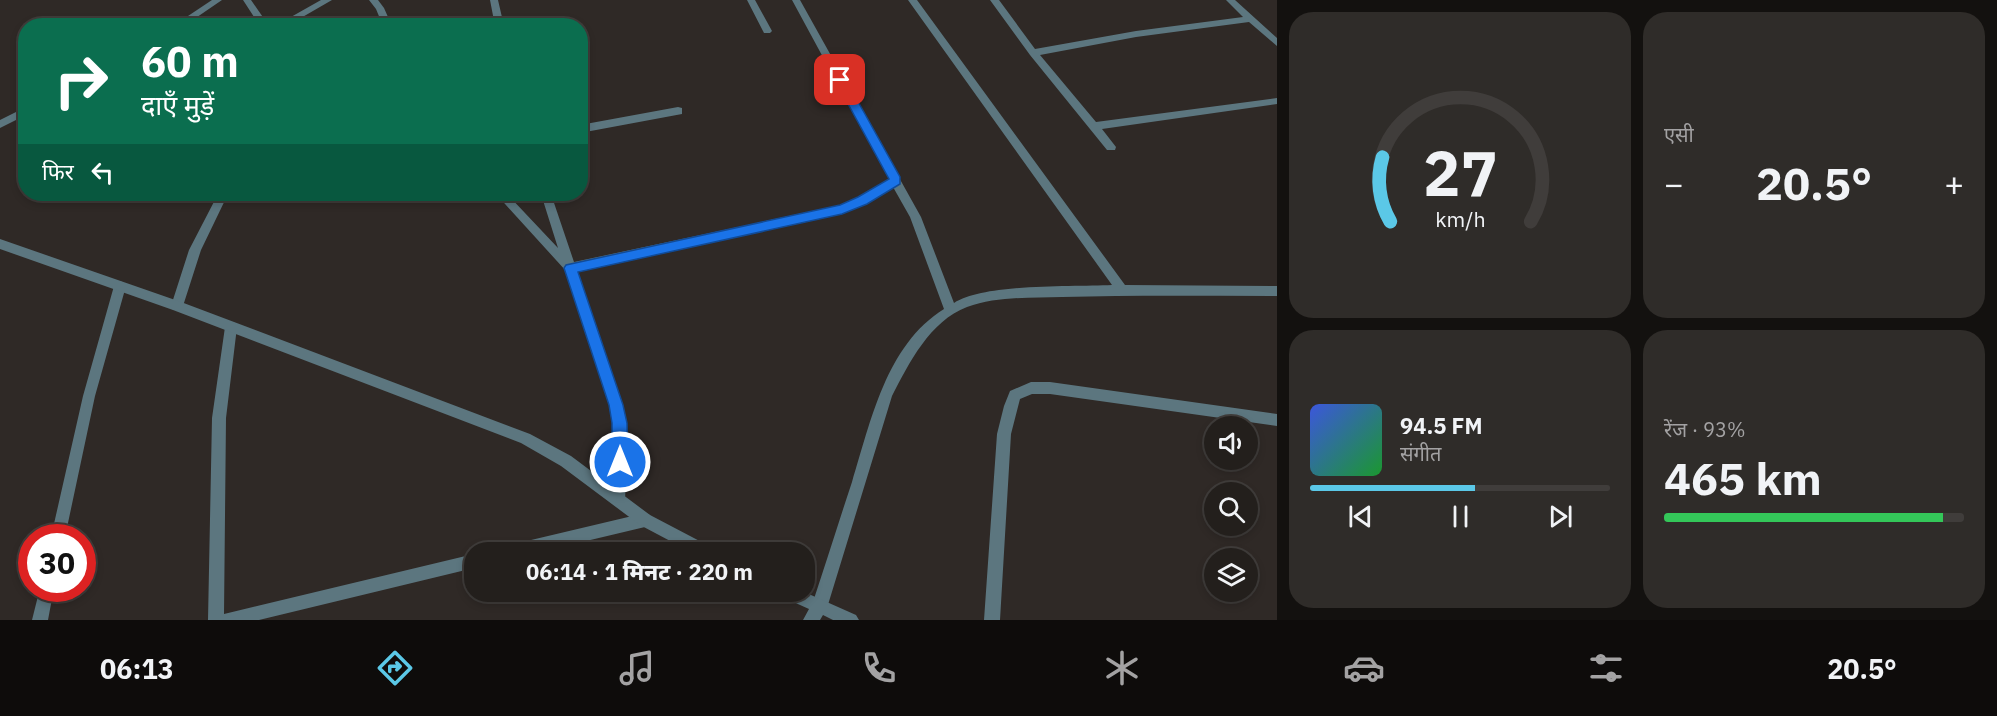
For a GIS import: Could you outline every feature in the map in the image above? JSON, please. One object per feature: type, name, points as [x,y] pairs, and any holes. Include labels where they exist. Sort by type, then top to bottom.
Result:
[{"type":"street","points":[[190,18],[218,0]]},
{"type":"street","points":[[247,0],[259,18]]},
{"type":"street","points":[[294,18],[328,0]]},
{"type":"street","points":[[372,0],[380,8],[384,18]]},
{"type":"street","points":[[494,0],[498,18]]},
{"type":"street","points":[[751,0],[767,31]]},
{"type":"street","points":[[796,0],[915,217],[951,311]]},
{"type":"street","points":[[912,0],[1122,290]]},
{"type":"street","points":[[994,0],[1033,53],[1111,147]]},
{"type":"street","points":[[1230,0],[1277,43]]},
{"type":"street","points":[[1033,53],[1136,34],[1250,19]]},
{"type":"street","points":[[1094,126],[1277,100]]},
{"type":"street","points":[[588,128],[678,111]]},
{"type":"street","points":[[2,122],[18,114]]},
{"type":"street","points":[[570,268],[842,209],[863,201],[896,180]]},
{"type":"street","points":[[177,306],[195,250],[220,201]]},
{"type":"street","points":[[508,201],[570,268]]},
{"type":"street","points":[[548,201],[616,405],[621,444],[618,499]]},
{"type":"street","points":[[0,244],[177,306],[525,438],[566,461],[645,520],[687,542]]},
{"type":"street","points":[[61,524],[89,396],[120,286]]},
{"type":"street","points":[[815,614],[886,395],[904,359],[922,334],[951,311],[963,303],[1000,294],[1122,290],[1277,291]]},
{"type":"street","points":[[216,620],[219,418],[231,327]]},
{"type":"street","points":[[992,620],[1004,434],[1010,406],[1015,395],[1032,388],[1050,388],[1277,420]]},
{"type":"street","points":[[552,542],[645,520]]},
{"type":"street","points":[[228,620],[464,563]]},
{"type":"street","points":[[40,620],[44,602]]},
{"type":"street","points":[[799,602],[815,614],[844,617]]},
{"type":"route","points":[[620,462],[620,423],[616,405],[570,268],[842,209],[863,201],[896,180],[840,80]]}]
